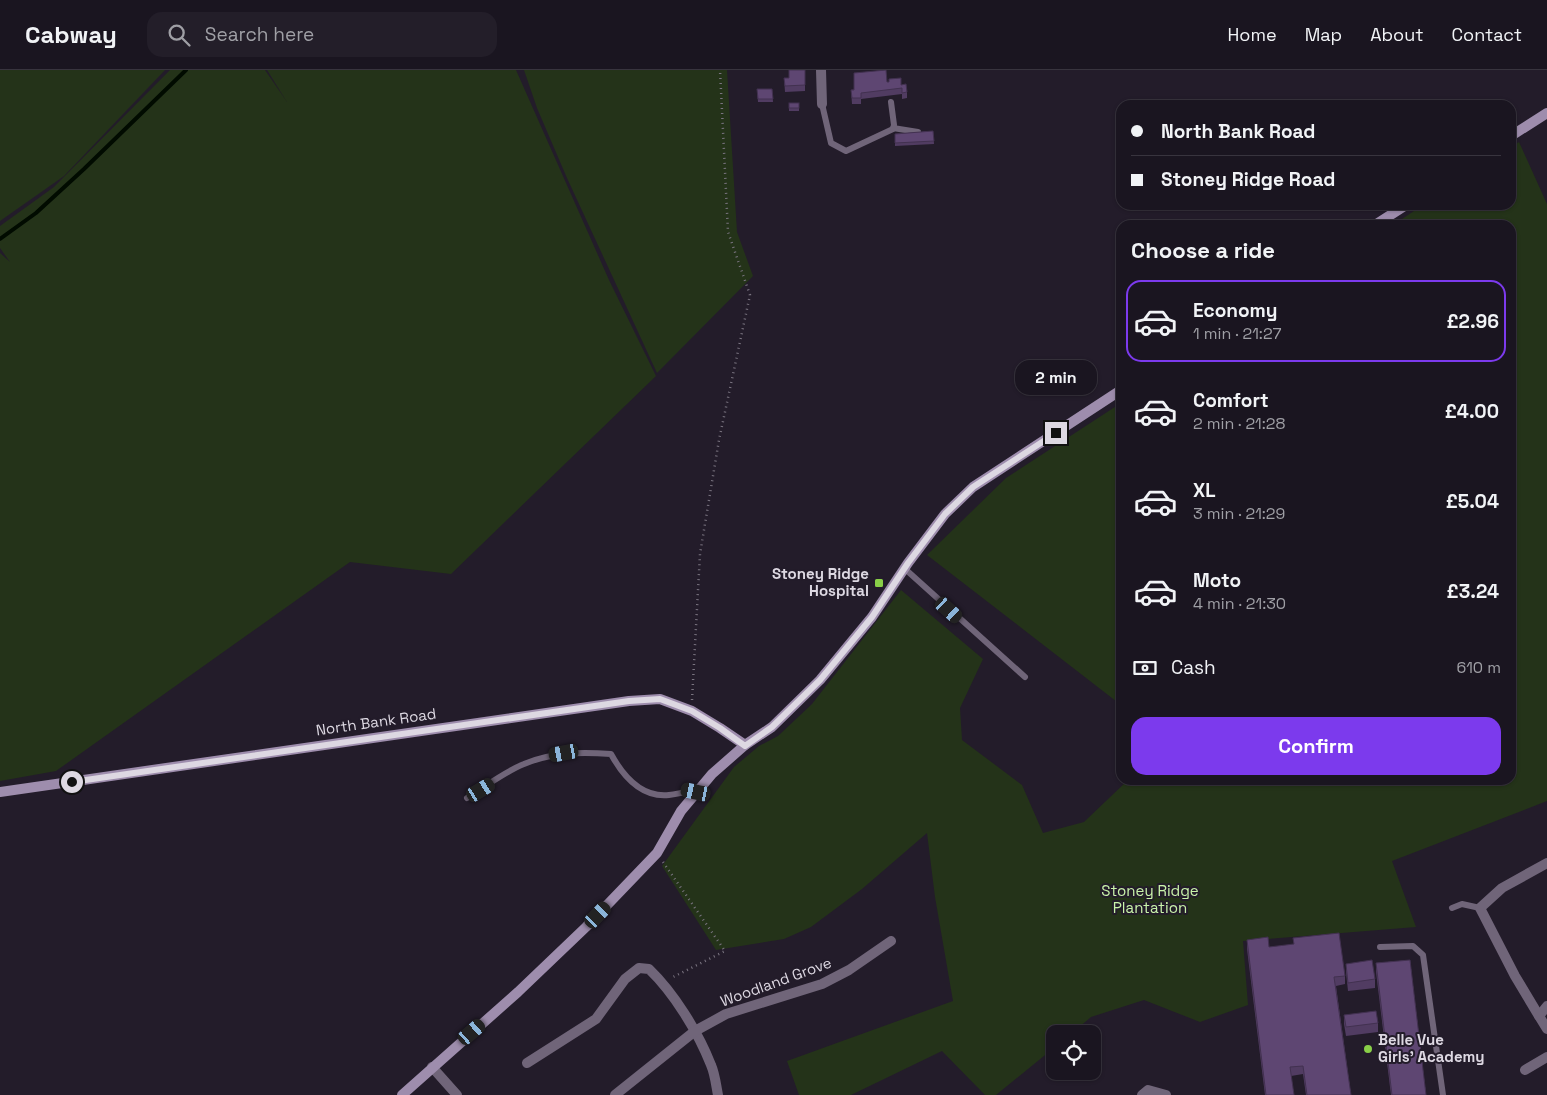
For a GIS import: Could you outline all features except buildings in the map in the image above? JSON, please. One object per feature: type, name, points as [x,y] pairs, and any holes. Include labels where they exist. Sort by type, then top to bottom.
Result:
[{"type":"street","points":[[821,70],[822,104]]},
{"type":"street","points":[[1516,133],[1547,113]]},
{"type":"street","points":[[1383,220],[1398,210]]},
{"type":"street","points":[[402,1095],[518,992],[586,927],[658,853],[681,811],[712,774],[745,746],[772,727],[820,680],[872,617],[904,568],[945,514],[973,487],[1116,393]]},
{"type":"street","name":"North Bank Road","points":[[0,792],[629,701],[660,699],[692,711],[745,746]]},
{"type":"street","points":[[1547,863],[1502,888],[1480,908],[1515,976],[1547,1029]]},
{"type":"street","name":"Woodland Grove","points":[[615,1095],[695,1031],[726,1014],[822,984],[849,970],[891,941]]},
{"type":"street","points":[[527,1063],[596,1019],[625,979],[638,968],[649,968],[663,982],[695,1031],[712,1066],[718,1095]]},
{"type":"street","points":[[1539,1016],[1547,1006]]},
{"type":"street","points":[[1524,1070],[1547,1057]]},
{"type":"street","points":[[432,1068],[457,1095]]},
{"type":"street","points":[[1142,1095],[1148,1090],[1166,1095]]},
{"type":"lane","points":[[891,102],[894,128]]},
{"type":"lane","points":[[822,104],[831,143],[846,151],[890,132],[894,128]]},
{"type":"lane","points":[[894,128],[918,132]]},
{"type":"lane","points":[[904,568],[1025,677]]},
{"type":"lane","points":[[467,798],[522,764],[545,756],[564,753],[611,754],[631,782],[642,790],[659,795],[671,795],[686,790],[696,792]]},
{"type":"lane","points":[[1452,908],[1462,904],[1480,908]]},
{"type":"lane","points":[[1380,947],[1413,946],[1423,955],[1443,1095]]},
{"type":"path","points":[[692,711],[700,554],[719,440],[750,295],[728,232],[720,70]]},
{"type":"path","points":[[658,853],[725,951],[663,982]]},
{"type":"green space","points":[[0,70],[165,70],[64,176],[0,221]]},
{"type":"green space","points":[[170,70],[265,70],[287,102],[267,70],[516,70],[609,280],[656,376],[451,574],[350,562],[56,771],[0,781],[0,253],[10,262],[0,248],[0,226],[54,187]]},
{"type":"green space","points":[[524,70],[727,70],[737,232],[753,276],[657,373],[567,178],[537,108]]},
{"type":"green space","name":"Stoney Ridge Plantation","points":[[1519,142],[1547,204],[1547,801],[1392,861],[1416,927],[1243,941],[1248,1005],[1200,1022],[1144,1000],[1091,1017],[1082,1025],[1046,1025],[1046,1054],[996,1095],[985,1095],[942,1051],[851,1095],[799,1095],[787,1061],[953,1001],[935,897],[927,833],[862,889],[811,927],[784,939],[716,950],[662,866],[734,767],[759,746],[778,736],[812,704],[901,590],[983,659],[960,708],[962,740],[1022,785],[1043,833],[1084,822],[1123,785],[1516,785],[1516,220],[1400,220],[1416,210],[1516,210],[1516,144]]},
{"type":"green space","points":[[1116,406],[1116,701],[927,555],[1006,478]]},
{"type":"waterway","points":[[0,239],[36,213],[186,70]]},
{"type":"place","name":"Stoney Ridge Hospital","points":[[879,583]]},
{"type":"place","name":"Belle Vue Girls' Academy","points":[[1368,1049]]},
{"type":"route","points":[[72,782],[629,701],[660,699],[692,711],[745,746],[772,727],[820,680],[872,617],[908,563],[945,514],[973,487],[1056,433]]}]
